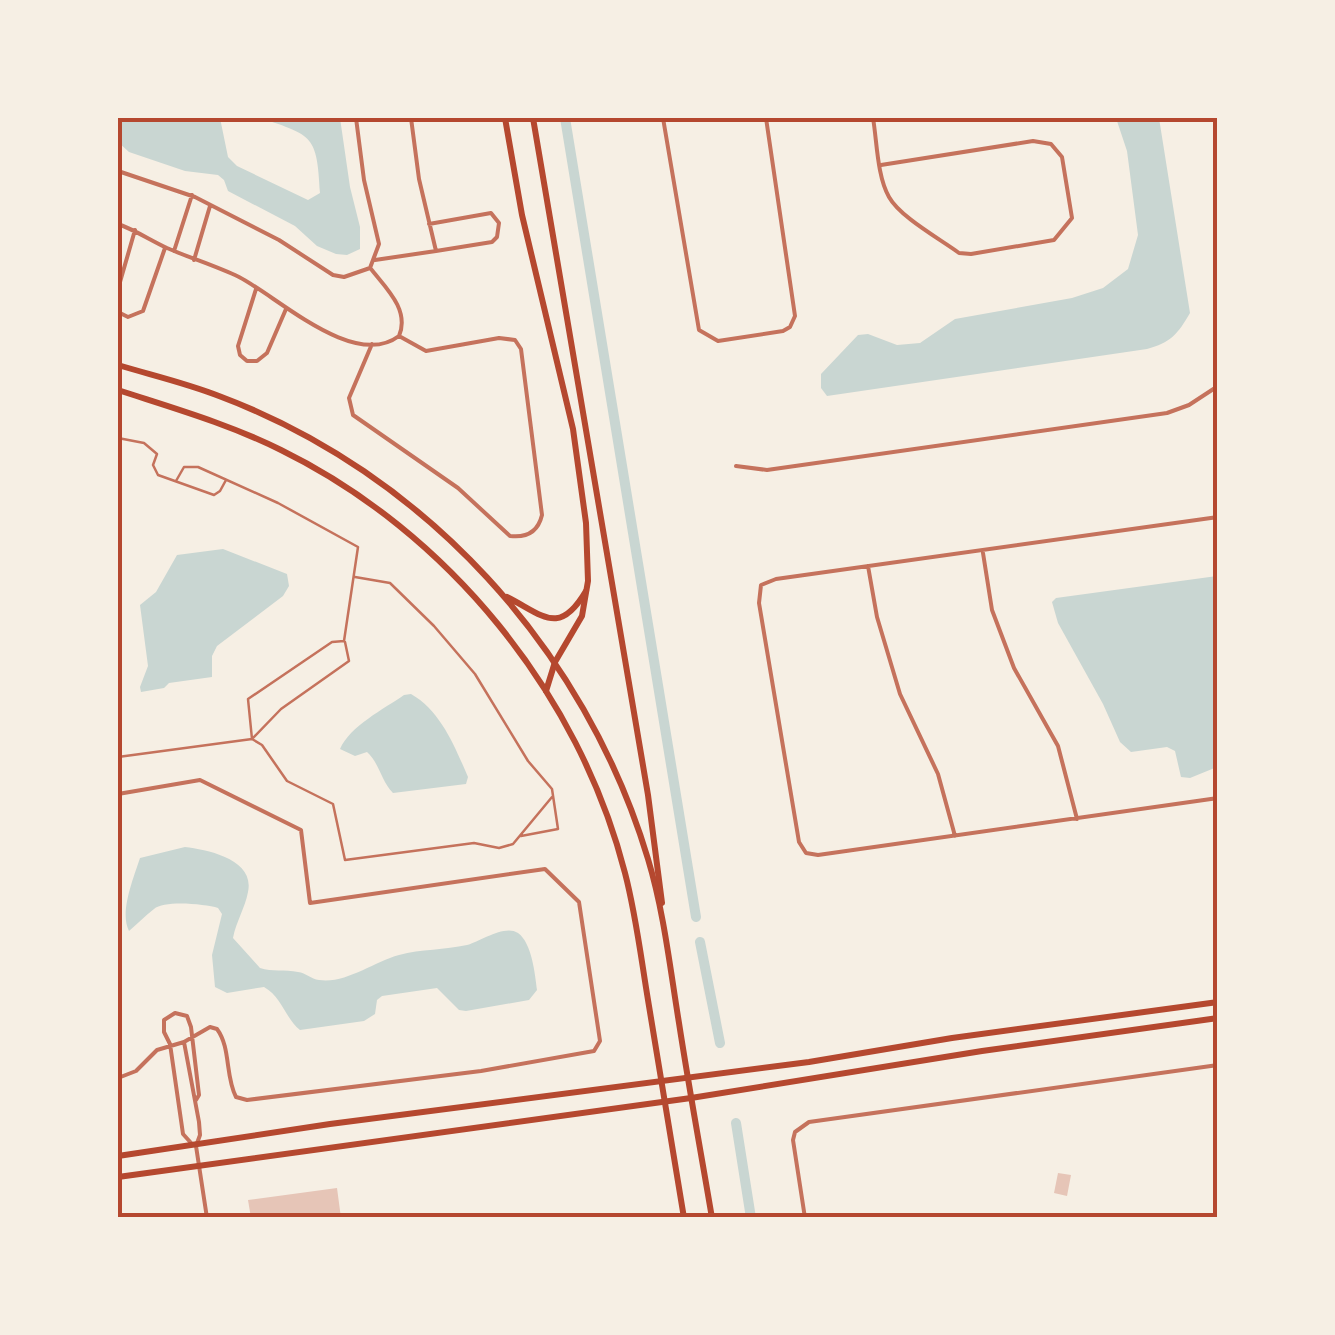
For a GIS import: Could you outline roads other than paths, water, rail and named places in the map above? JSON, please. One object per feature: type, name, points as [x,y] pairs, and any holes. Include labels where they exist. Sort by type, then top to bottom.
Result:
[{"type":"main road","points":[[505,118],[522,215],[576,445],[586,523],[582,616],[555,662],[546,692]]},
{"type":"main road","points":[[533,118],[645,775],[665,934],[712,1218]]},
{"type":"main road","points":[[118,364],[220,396],[296,430],[411,504],[450,538],[504,595],[555,662],[598,735],[637,823],[665,934]]},
{"type":"main road","points":[[118,390],[210,420],[282,450],[365,500],[435,557],[478,600],[546,692],[596,790],[634,910],[684,1218]]},
{"type":"main road","points":[[504,595],[541,617],[554,620],[567,616],[586,590]]},
{"type":"main road","points":[[118,1156],[1218,1002]]},
{"type":"main road","points":[[118,1177],[691,1098],[1218,1018]]},
{"type":"street","points":[[118,171],[192,195],[279,240],[333,275],[344,277],[370,268],[380,244],[364,180],[356,118]]},
{"type":"street","points":[[411,118],[436,251]]},
{"type":"street","points":[[663,118],[699,330],[718,342],[783,331],[795,316],[766,118]]},
{"type":"street","points":[[873,118],[881,165],[886,194],[895,206],[959,253],[1054,240],[1072,218],[1062,157],[1051,144],[1034,141],[881,165]]},
{"type":"street","points":[[174,251],[192,195]]},
{"type":"street","points":[[194,260],[210,204]]},
{"type":"street","points":[[375,260],[492,242],[499,223],[491,213],[481,213],[428,224]]},
{"type":"street","points":[[118,224],[242,278],[286,309],[342,338],[386,343],[399,336],[400,309],[370,268]]},
{"type":"street","points":[[118,289],[135,230]]},
{"type":"street","points":[[118,312],[128,317],[143,310],[165,247]]},
{"type":"street","points":[[256,289],[238,346],[247,361],[257,361],[267,353],[286,309]]},
{"type":"street","points":[[372,344],[349,398],[353,415],[458,488],[510,536],[532,533],[542,515],[521,350],[515,340],[499,338],[426,351],[399,336]]},
{"type":"street","points":[[736,466],[767,470],[1166,414],[1200,400],[1218,386]]},
{"type":"street","points":[[1218,517],[776,578],[761,586],[758,603],[798,842],[806,852],[818,856],[1218,798]]},
{"type":"street","points":[[982,550],[992,610],[1014,668],[1058,746],[1077,819]]},
{"type":"street","points":[[868,564],[877,617],[900,694],[938,774],[955,836]]},
{"type":"street","points":[[118,794],[200,780],[301,830],[310,903],[545,869],[579,902],[600,1041],[594,1051],[482,1072],[246,1100],[236,1097],[223,1037],[217,1029],[210,1028],[157,1050],[136,1072],[118,1078]]},
{"type":"street","points":[[196,1100],[200,1096],[199,1086],[187,1016],[175,1013],[164,1020],[164,1032],[170,1044],[183,1134],[196,1146]]},
{"type":"street","points":[[184,1042],[192,1096],[196,1100],[200,1136],[196,1146],[207,1218]]},
{"type":"street","points":[[804,1218],[794,1155],[796,1132],[809,1122],[1218,1065]]},
{"type":"lane","points":[[118,438],[144,443],[156,454],[153,465],[158,475],[214,495],[227,479]]},
{"type":"lane","points":[[176,481],[180,471],[190,465],[227,479],[358,548],[344,641],[349,661],[281,709],[252,740]]},
{"type":"lane","points":[[353,577],[390,583],[434,626],[475,674],[528,761],[552,788],[558,829],[522,836]]},
{"type":"lane","points":[[252,740],[248,698],[332,642],[344,641]]},
{"type":"lane","points":[[118,756],[252,740],[262,746],[288,782],[333,804],[345,860],[474,843],[499,848],[513,844],[552,797]]},
{"type":"waterway","points":[[565,118],[696,917]]},
{"type":"waterway","points":[[700,942],[720,1043]]},
{"type":"waterway","points":[[736,1123],[751,1218]]}]
